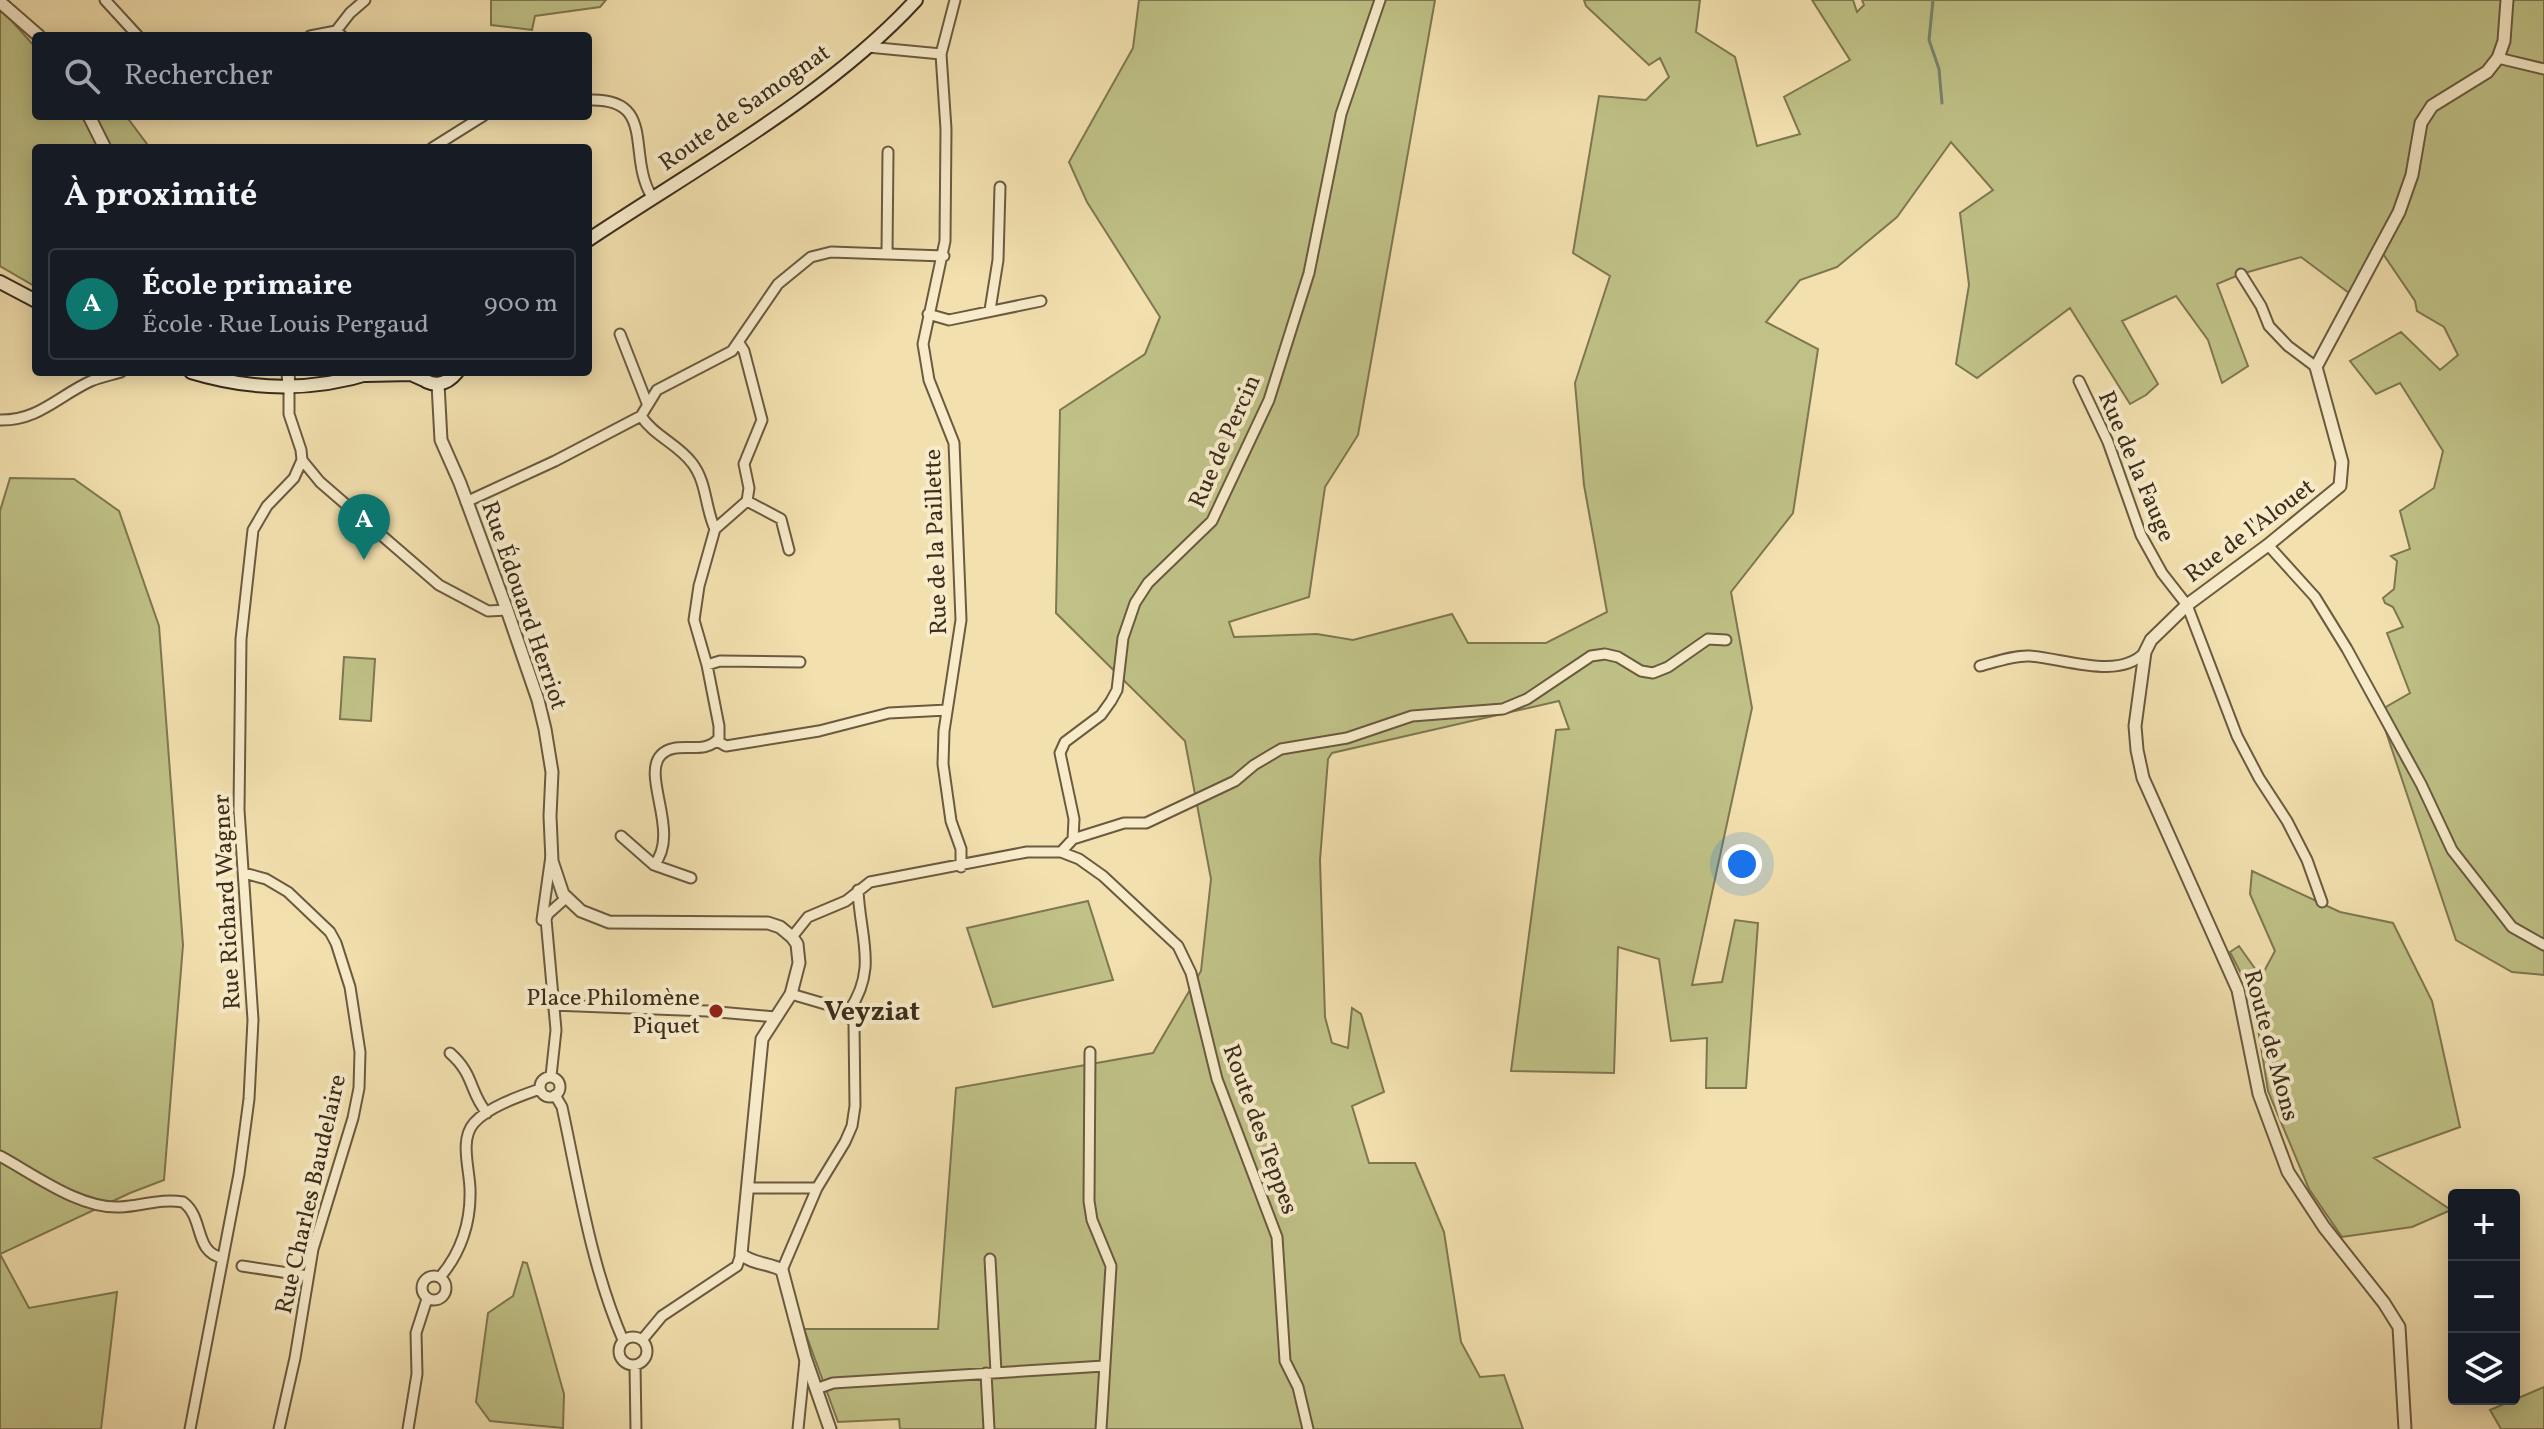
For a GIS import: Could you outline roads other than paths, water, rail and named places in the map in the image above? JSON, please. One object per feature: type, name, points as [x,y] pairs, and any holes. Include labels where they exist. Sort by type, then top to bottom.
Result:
[{"type":"main road","name":"Route de Samognat","points":[[592,237],[809,93],[868,47],[916,0]]},
{"type":"main road","points":[[0,282],[32,299]]},
{"type":"main road","points":[[206,376],[239,385],[289,388],[357,376]]},
{"type":"main road","points":[[419,376],[438,384],[454,376]]},
{"type":"street","points":[[105,0],[134,32]]},
{"type":"street","points":[[340,32],[350,13],[365,0]]},
{"type":"street","name":"Rue de la Paillette","points":[[955,0],[941,54],[946,129],[944,256],[923,344],[925,367],[954,443],[961,620],[944,731],[944,777],[954,831],[961,849],[961,867]]},
{"type":"street","name":"Rue de Percin","points":[[1073,839],[1074,819],[1060,753],[1065,742],[1101,715],[1111,701],[1117,690],[1123,638],[1135,603],[1148,583],[1212,521],[1269,400],[1309,273],[1341,114],[1380,0]]},
{"type":"street","points":[[2241,274],[2261,306],[2269,326],[2288,346],[2316,367],[2399,212],[2412,175],[2421,123],[2432,106],[2487,72],[2498,58],[2504,41],[2507,0]]},
{"type":"street","points":[[0,2],[34,32]]},
{"type":"street","points":[[868,47],[941,54]]},
{"type":"street","points":[[2498,58],[2544,69]]},
{"type":"street","points":[[592,100],[611,101],[629,112],[636,129],[642,175],[652,197]]},
{"type":"street","points":[[91,120],[103,144]]},
{"type":"street","points":[[438,144],[477,120]]},
{"type":"street","points":[[887,253],[888,152]]},
{"type":"street","points":[[990,310],[998,260],[1000,187]]},
{"type":"street","points":[[466,502],[555,461],[641,416],[657,390],[723,357],[739,343],[772,292],[811,257],[831,252],[944,256]]},
{"type":"street","points":[[928,314],[949,320],[1041,301]]},
{"type":"street","points":[[620,334],[647,403]]},
{"type":"street","points":[[717,741],[719,726],[694,620],[699,586],[715,529],[747,501],[749,488],[744,464],[762,420],[744,351],[739,343]]},
{"type":"street","name":"Rue de l'Alouet","points":[[2145,652],[2151,640],[2187,605],[2340,486],[2342,462],[2316,367]]},
{"type":"street","points":[[0,420],[34,416],[90,382],[109,376]]},
{"type":"street","points":[[288,376],[289,414],[302,460],[320,482],[439,585],[483,610],[507,610]]},
{"type":"street","name":"Rue de la Fauge","points":[[2079,381],[2108,442],[2141,535],[2162,573],[2187,605],[2225,710],[2259,778],[2287,821],[2307,860],[2322,902]]},
{"type":"street","name":"Rue Édouard Herriot","points":[[438,384],[441,440],[507,610],[538,700],[550,753],[551,852],[554,870],[566,898]]},
{"type":"street","points":[[641,416],[647,426],[692,462],[700,476],[708,514],[715,529]]},
{"type":"street","name":"Rue Richard Wagner","points":[[190,1429],[239,1174],[251,1074],[253,1020],[239,810],[243,608],[250,543],[259,518],[294,478],[302,460]]},
{"type":"street","points":[[747,501],[781,519],[789,550]]},
{"type":"street","points":[[2268,545],[2315,597],[2421,784],[2452,850],[2512,927],[2544,945]]},
{"type":"street","points":[[792,937],[808,917],[846,901],[870,882],[1027,852],[1061,852],[1073,839],[1124,823],[1146,823],[1235,781],[1281,749],[1347,738],[1412,716],[1503,709],[1527,699],[1591,656],[1605,654],[1618,657],[1641,671],[1653,673],[1668,667],[1708,639],[1726,640]]},
{"type":"street","points":[[1980,666],[2028,655],[2075,665],[2112,666],[2138,660],[2145,652]]},
{"type":"street","name":"Route de Mons","points":[[2145,652],[2135,726],[2143,778],[2238,990],[2259,1094],[2288,1172],[2324,1227],[2399,1327],[2405,1429]]},
{"type":"street","points":[[707,665],[720,661],[800,662]]},
{"type":"street","points":[[717,741],[726,746],[819,731],[889,713],[947,710]]},
{"type":"street","points":[[654,865],[662,853],[664,826],[654,768],[661,755],[671,749],[703,748],[717,741]]},
{"type":"street","points":[[621,836],[654,865],[691,878]]},
{"type":"street","points":[[551,852],[542,908],[556,1041],[551,1076]]},
{"type":"street","name":"Route des Teppes","points":[[1061,852],[1079,859],[1103,876],[1178,946],[1191,973],[1217,1079],[1277,1237],[1285,1361],[1298,1387],[1308,1429]]},
{"type":"street","name":"Rue Charles Baudelaire","points":[[244,873],[266,879],[288,892],[330,932],[350,987],[360,1052],[359,1088],[353,1118],[313,1249],[295,1358],[279,1429]]},
{"type":"street","points":[[849,1011],[859,997],[866,974],[858,890]]},
{"type":"street","points":[[546,935],[548,914],[566,898],[587,915],[609,922],[768,923],[780,927],[797,944],[799,963],[791,994],[762,1039],[741,1254],[737,1266],[662,1316],[642,1340]]},
{"type":"street","points":[[791,994],[849,1011]]},
{"type":"street","points":[[552,1005],[775,1017]]},
{"type":"street","points":[[830,1429],[805,1357],[782,1270],[817,1188],[852,1126],[855,1106],[854,1024],[849,1011]]},
{"type":"street","points":[[1090,1052],[1089,1201],[1092,1220],[1111,1266],[1101,1429]]},
{"type":"street","points":[[450,1053],[467,1070],[480,1105],[487,1113]]},
{"type":"street","points":[[551,1076],[540,1082],[540,1089],[545,1096],[555,1095]]},
{"type":"street","points":[[551,1076],[559,1081],[555,1095]]},
{"type":"street","points":[[440,1277],[450,1266],[467,1225],[470,1192],[465,1146],[471,1125],[487,1113],[540,1089]]},
{"type":"street","points":[[555,1095],[562,1107],[605,1298],[623,1340]]},
{"type":"street","points":[[0,1156],[85,1203],[119,1207],[183,1202],[194,1215],[202,1245],[211,1255],[223,1258]]},
{"type":"street","points":[[747,1188],[817,1188]]},
{"type":"street","points":[[741,1254],[748,1260],[771,1264],[782,1270]]},
{"type":"street","points":[[989,1429],[990,1259]]},
{"type":"street","points":[[242,1266],[308,1276]]},
{"type":"street","points":[[440,1277],[446,1285],[444,1295],[434,1301],[427,1299],[421,1291],[426,1278],[440,1277]]},
{"type":"street","points":[[408,1429],[417,1374],[416,1333],[427,1299]]},
{"type":"street","points":[[630,1337],[642,1340],[647,1352],[643,1361],[635,1365],[626,1364],[620,1357],[619,1348],[623,1340],[630,1337]]},
{"type":"street","points":[[798,1429],[805,1357]]},
{"type":"street","points":[[635,1365],[636,1429]]},
{"type":"street","points":[[816,1389],[833,1383],[1104,1366]]},
{"type":"waterway","points":[[1933,0],[1929,40],[1939,69],[1942,103]]},
{"type":"place","name":"École primaire","points":[[364,560]]},
{"type":"place","name":"Place Philomène Piquet","points":[[716,1011]]},
{"type":"district","name":"Veyziat","points":[[872,1010]]}]
